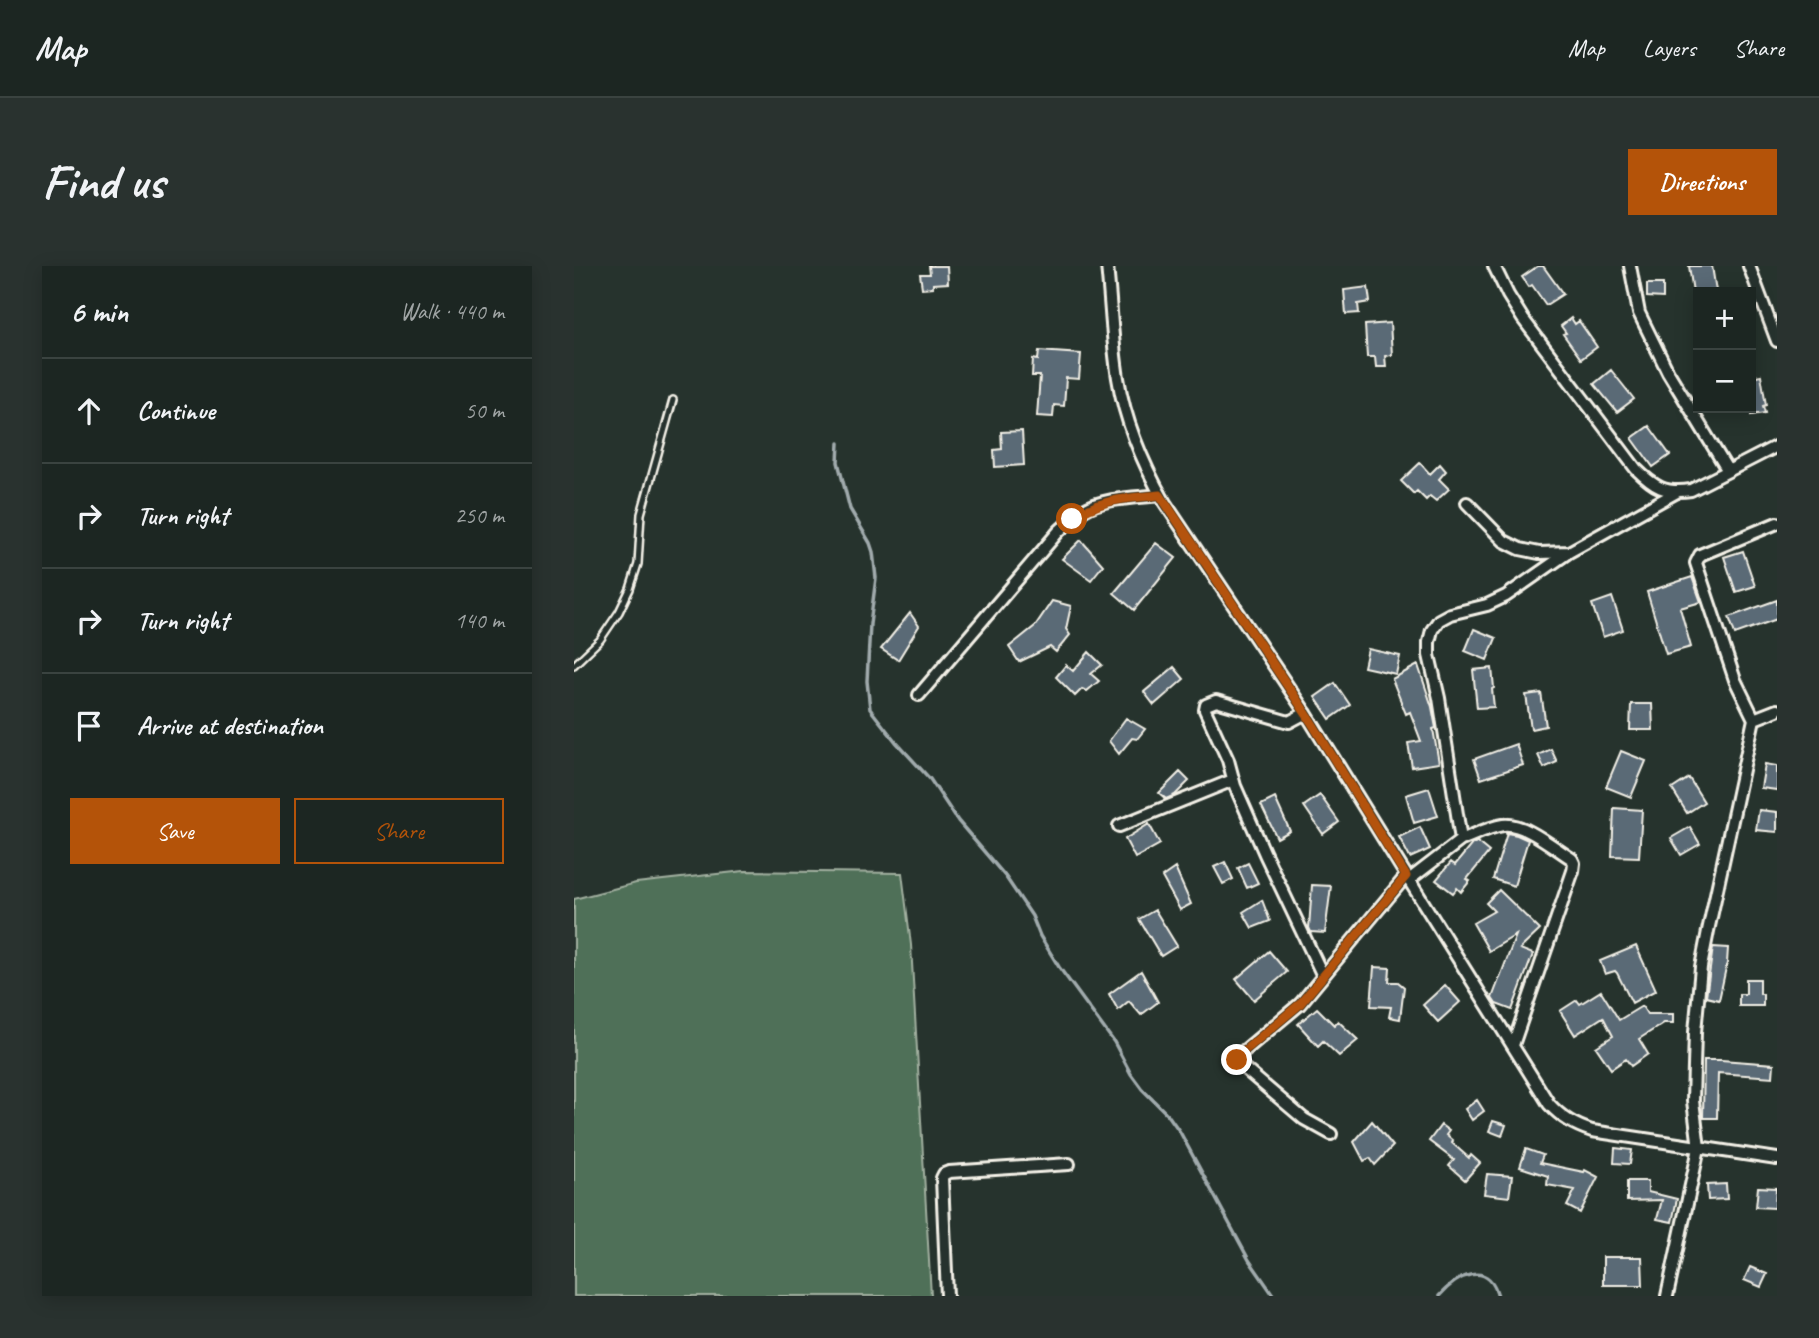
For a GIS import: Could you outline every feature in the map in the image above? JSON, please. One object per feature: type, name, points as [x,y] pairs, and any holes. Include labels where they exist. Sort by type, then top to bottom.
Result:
[{"type":"street","points":[[1107,266],[1118,380],[1125,411],[1147,472],[1306,713],[1549,1104],[1560,1116],[1576,1126],[1592,1131],[1777,1160]]},
{"type":"street","points":[[1494,266],[1523,318],[1636,469],[1649,481],[1663,489],[1677,492],[1691,490],[1777,446]]},
{"type":"street","points":[[1630,266],[1639,313],[1668,372],[1728,471]]},
{"type":"street","points":[[1749,266],[1777,341]]},
{"type":"street","points":[[1461,839],[1439,698],[1429,655],[1432,630],[1439,620],[1450,614],[1488,605],[1506,596],[1569,552],[1677,492]]},
{"type":"street","points":[[919,695],[1072,519],[1103,502],[1160,495]]},
{"type":"street","points":[[1467,503],[1504,541],[1520,550],[1539,553],[1569,552]]},
{"type":"street","points":[[1667,1296],[1699,1148],[1693,1101],[1695,1032],[1701,967],[1754,719],[1735,680],[1696,563],[1700,555],[1777,523]]},
{"type":"street","points":[[1306,713],[1289,722],[1216,701],[1206,705],[1205,710],[1265,854],[1323,976]]},
{"type":"street","points":[[1754,719],[1777,710]]},
{"type":"street","points":[[1119,826],[1233,780]]},
{"type":"street","points":[[1331,1134],[1296,1113],[1238,1063],[1238,1056],[1300,1004],[1407,878],[1461,839],[1500,825],[1523,829],[1572,859],[1574,863],[1513,1045]]},
{"type":"street","points":[[947,1296],[944,1174],[1069,1164]]},
{"type":"lane","points":[[574,665],[600,640],[620,612],[630,589],[638,564],[641,514],[673,400]]},
{"type":"green space","points":[[744,871],[902,873],[911,945],[931,1296],[574,1296],[574,899],[636,883]]},
{"type":"building","points":[[929,266],[947,266],[948,283],[922,288],[920,274],[930,274]]},
{"type":"building","points":[[1538,266],[1543,266],[1563,294],[1546,305],[1532,285],[1529,287],[1522,277]]},
{"type":"building","points":[[1689,266],[1712,266],[1715,287],[1693,287],[1693,292]]},
{"type":"building","points":[[1647,284],[1663,284],[1663,298],[1647,297]]},
{"type":"building","points":[[1368,287],[1370,302],[1358,304],[1359,313],[1346,314],[1344,290]]},
{"type":"building","points":[[1571,318],[1575,324],[1579,321],[1597,347],[1581,359],[1563,334],[1566,333],[1561,326]]},
{"type":"building","points":[[1390,323],[1392,355],[1385,356],[1386,367],[1376,367],[1375,357],[1367,357],[1365,325]]},
{"type":"building","points":[[1039,351],[1081,354],[1079,379],[1066,378],[1064,406],[1054,405],[1053,417],[1037,416],[1040,376],[1032,376],[1033,359],[1038,360]]},
{"type":"building","points":[[1611,370],[1634,399],[1617,412],[1594,384]]},
{"type":"building","points":[[1761,375],[1765,413],[1751,415],[1756,413],[1756,376]]},
{"type":"building","points":[[1649,426],[1670,455],[1653,467],[1632,438]]},
{"type":"building","points":[[1022,431],[1024,465],[995,467],[994,450],[1002,449],[1001,432]]},
{"type":"building","points":[[1420,463],[1430,474],[1440,464],[1446,471],[1439,479],[1449,489],[1436,501],[1430,496],[1426,500],[1417,491],[1414,494],[1401,481]]},
{"type":"building","points":[[1081,540],[1103,565],[1091,580],[1062,559]]},
{"type":"building","points":[[1156,543],[1176,558],[1134,610],[1114,593]]},
{"type":"building","points":[[1743,551],[1755,586],[1736,592],[1724,557]]},
{"type":"building","points":[[1692,577],[1701,602],[1680,608],[1691,647],[1666,654],[1647,592]]},
{"type":"building","points":[[1612,597],[1623,630],[1603,637],[1592,604]]},
{"type":"building","points":[[1777,600],[1777,619],[1735,634],[1729,617]]},
{"type":"building","points":[[1052,601],[1071,606],[1066,629],[1070,635],[1056,652],[1050,647],[1019,662],[1009,647],[1035,626]]},
{"type":"building","points":[[910,613],[919,626],[898,660],[881,649]]},
{"type":"building","points":[[1474,629],[1496,638],[1487,660],[1465,651]]},
{"type":"building","points":[[1368,649],[1400,656],[1396,674],[1364,667]]},
{"type":"building","points":[[1089,652],[1102,665],[1091,674],[1099,681],[1087,691],[1082,689],[1075,696],[1056,677],[1066,665],[1073,671]]},
{"type":"building","points":[[1418,665],[1432,707],[1439,763],[1412,767],[1408,743],[1421,741],[1410,712],[1406,714],[1392,679]]},
{"type":"building","points":[[1174,667],[1184,679],[1154,705],[1144,692]]},
{"type":"building","points":[[1492,668],[1494,707],[1477,708],[1473,670]]},
{"type":"building","points":[[1335,683],[1350,705],[1330,719],[1315,697]]},
{"type":"building","points":[[1541,693],[1546,726],[1531,729],[1526,695]]},
{"type":"building","points":[[1631,704],[1652,704],[1653,730],[1630,730]]},
{"type":"building","points":[[1126,718],[1145,729],[1137,739],[1132,738],[1119,754],[1109,741]]},
{"type":"building","points":[[1516,744],[1523,765],[1481,779],[1474,759]]},
{"type":"building","points":[[1551,749],[1557,762],[1544,768],[1538,755]]},
{"type":"building","points":[[1621,751],[1646,761],[1631,797],[1606,787]]},
{"type":"building","points":[[1765,764],[1777,766],[1777,790],[1761,788]]},
{"type":"building","points":[[1180,772],[1189,781],[1175,795],[1166,799],[1159,793]]},
{"type":"building","points":[[1689,778],[1704,802],[1687,813],[1672,789]]},
{"type":"building","points":[[1429,788],[1438,816],[1414,823],[1406,795]]},
{"type":"building","points":[[1320,795],[1339,822],[1323,834],[1304,806]]},
{"type":"building","points":[[1275,798],[1290,831],[1277,838],[1261,805]]},
{"type":"building","points":[[1614,808],[1642,810],[1639,857],[1612,856]]},
{"type":"building","points":[[1759,810],[1777,812],[1777,832],[1756,830]]},
{"type":"building","points":[[1149,824],[1160,844],[1135,858],[1125,839]]},
{"type":"building","points":[[1420,827],[1430,849],[1410,858],[1399,837]]},
{"type":"building","points":[[1690,827],[1700,844],[1681,855],[1671,838]]},
{"type":"building","points":[[1507,833],[1528,840],[1514,886],[1493,879]]},
{"type":"building","points":[[1477,842],[1489,852],[1467,879],[1470,881],[1461,892],[1457,888],[1453,893],[1436,880],[1451,862],[1455,865],[1472,844]]},
{"type":"building","points":[[1225,862],[1233,879],[1223,884],[1214,867]]},
{"type":"building","points":[[1248,863],[1258,883],[1247,888],[1238,868]]},
{"type":"building","points":[[1175,868],[1191,904],[1180,910],[1162,877]]},
{"type":"building","points":[[1312,885],[1331,886],[1325,933],[1311,932],[1309,928]]},
{"type":"building","points":[[1499,890],[1540,930],[1520,949],[1533,954],[1512,1010],[1496,1004],[1492,998],[1516,935],[1489,951],[1473,923],[1494,911],[1486,903]]},
{"type":"building","points":[[1262,900],[1270,921],[1252,928],[1243,912]]},
{"type":"building","points":[[1155,910],[1177,946],[1161,956],[1139,919]]},
{"type":"building","points":[[1636,946],[1656,990],[1632,1003],[1617,973],[1615,971],[1605,974],[1600,961]]},
{"type":"building","points":[[1713,947],[1728,948],[1719,1000],[1706,997]]},
{"type":"building","points":[[1269,951],[1287,972],[1254,1000],[1236,979]]},
{"type":"building","points":[[1374,967],[1390,968],[1389,982],[1398,982],[1404,987],[1400,1019],[1389,1017],[1391,1007],[1371,1006]]},
{"type":"building","points":[[1141,971],[1158,1002],[1141,1015],[1129,1001],[1118,1010],[1109,994]]},
{"type":"building","points":[[1746,979],[1760,979],[1763,1006],[1739,1006],[1739,994],[1746,994]]},
{"type":"building","points":[[1445,985],[1460,1002],[1438,1022],[1423,1005]]},
{"type":"building","points":[[1601,991],[1619,1020],[1642,1006],[1647,1014],[1673,1014],[1673,1023],[1664,1023],[1639,1039],[1648,1054],[1631,1066],[1626,1059],[1611,1069],[1596,1047],[1613,1036],[1603,1017],[1575,1035],[1560,1011],[1577,1000],[1580,1004]]},
{"type":"building","points":[[1317,1008],[1334,1025],[1338,1021],[1358,1040],[1339,1056],[1323,1041],[1318,1046],[1298,1024]]},
{"type":"building","points":[[1704,1060],[1774,1064],[1773,1077],[1718,1073],[1717,1118],[1703,1118]]},
{"type":"building","points":[[1477,1100],[1484,1111],[1472,1120],[1465,1109]]},
{"type":"building","points":[[1372,1121],[1393,1146],[1375,1165],[1370,1158],[1364,1161],[1354,1142]]},
{"type":"building","points":[[1493,1121],[1506,1125],[1502,1136],[1489,1131]]},
{"type":"building","points":[[1441,1125],[1449,1131],[1446,1135],[1452,1143],[1469,1158],[1471,1155],[1480,1163],[1465,1180],[1449,1166],[1454,1160],[1429,1141]]},
{"type":"building","points":[[1615,1148],[1632,1150],[1630,1164],[1614,1163]]},
{"type":"building","points":[[1526,1149],[1543,1155],[1540,1163],[1584,1172],[1585,1170],[1598,1177],[1580,1213],[1567,1206],[1575,1190],[1547,1185],[1548,1176],[1520,1167]]},
{"type":"building","points":[[1487,1174],[1512,1176],[1509,1197],[1484,1194]]},
{"type":"building","points":[[1627,1181],[1648,1181],[1648,1192],[1677,1199],[1672,1222],[1657,1219],[1662,1200],[1627,1201]]},
{"type":"building","points":[[1726,1184],[1727,1199],[1708,1200],[1707,1185]]},
{"type":"building","points":[[1758,1187],[1776,1188],[1775,1208],[1756,1207]]},
{"type":"building","points":[[1603,1257],[1642,1257],[1643,1285],[1603,1285]]},
{"type":"building","points":[[1750,1267],[1767,1274],[1761,1287],[1744,1280]]},
{"type":"waterway","points":[[839,443],[838,462],[850,509],[873,552],[876,578],[867,681],[870,709],[930,779],[958,821],[1005,876],[1032,916],[1040,936],[1059,967],[1114,1042],[1131,1074],[1180,1132],[1249,1260],[1274,1296]]},
{"type":"waterway","points":[[1439,1296],[1463,1277],[1480,1274],[1493,1285],[1498,1296]]},
{"type":"route","points":[[1072,519],[1103,502],[1160,495],[1307,715],[1406,876],[1300,1004],[1238,1056],[1237,1060]]}]
